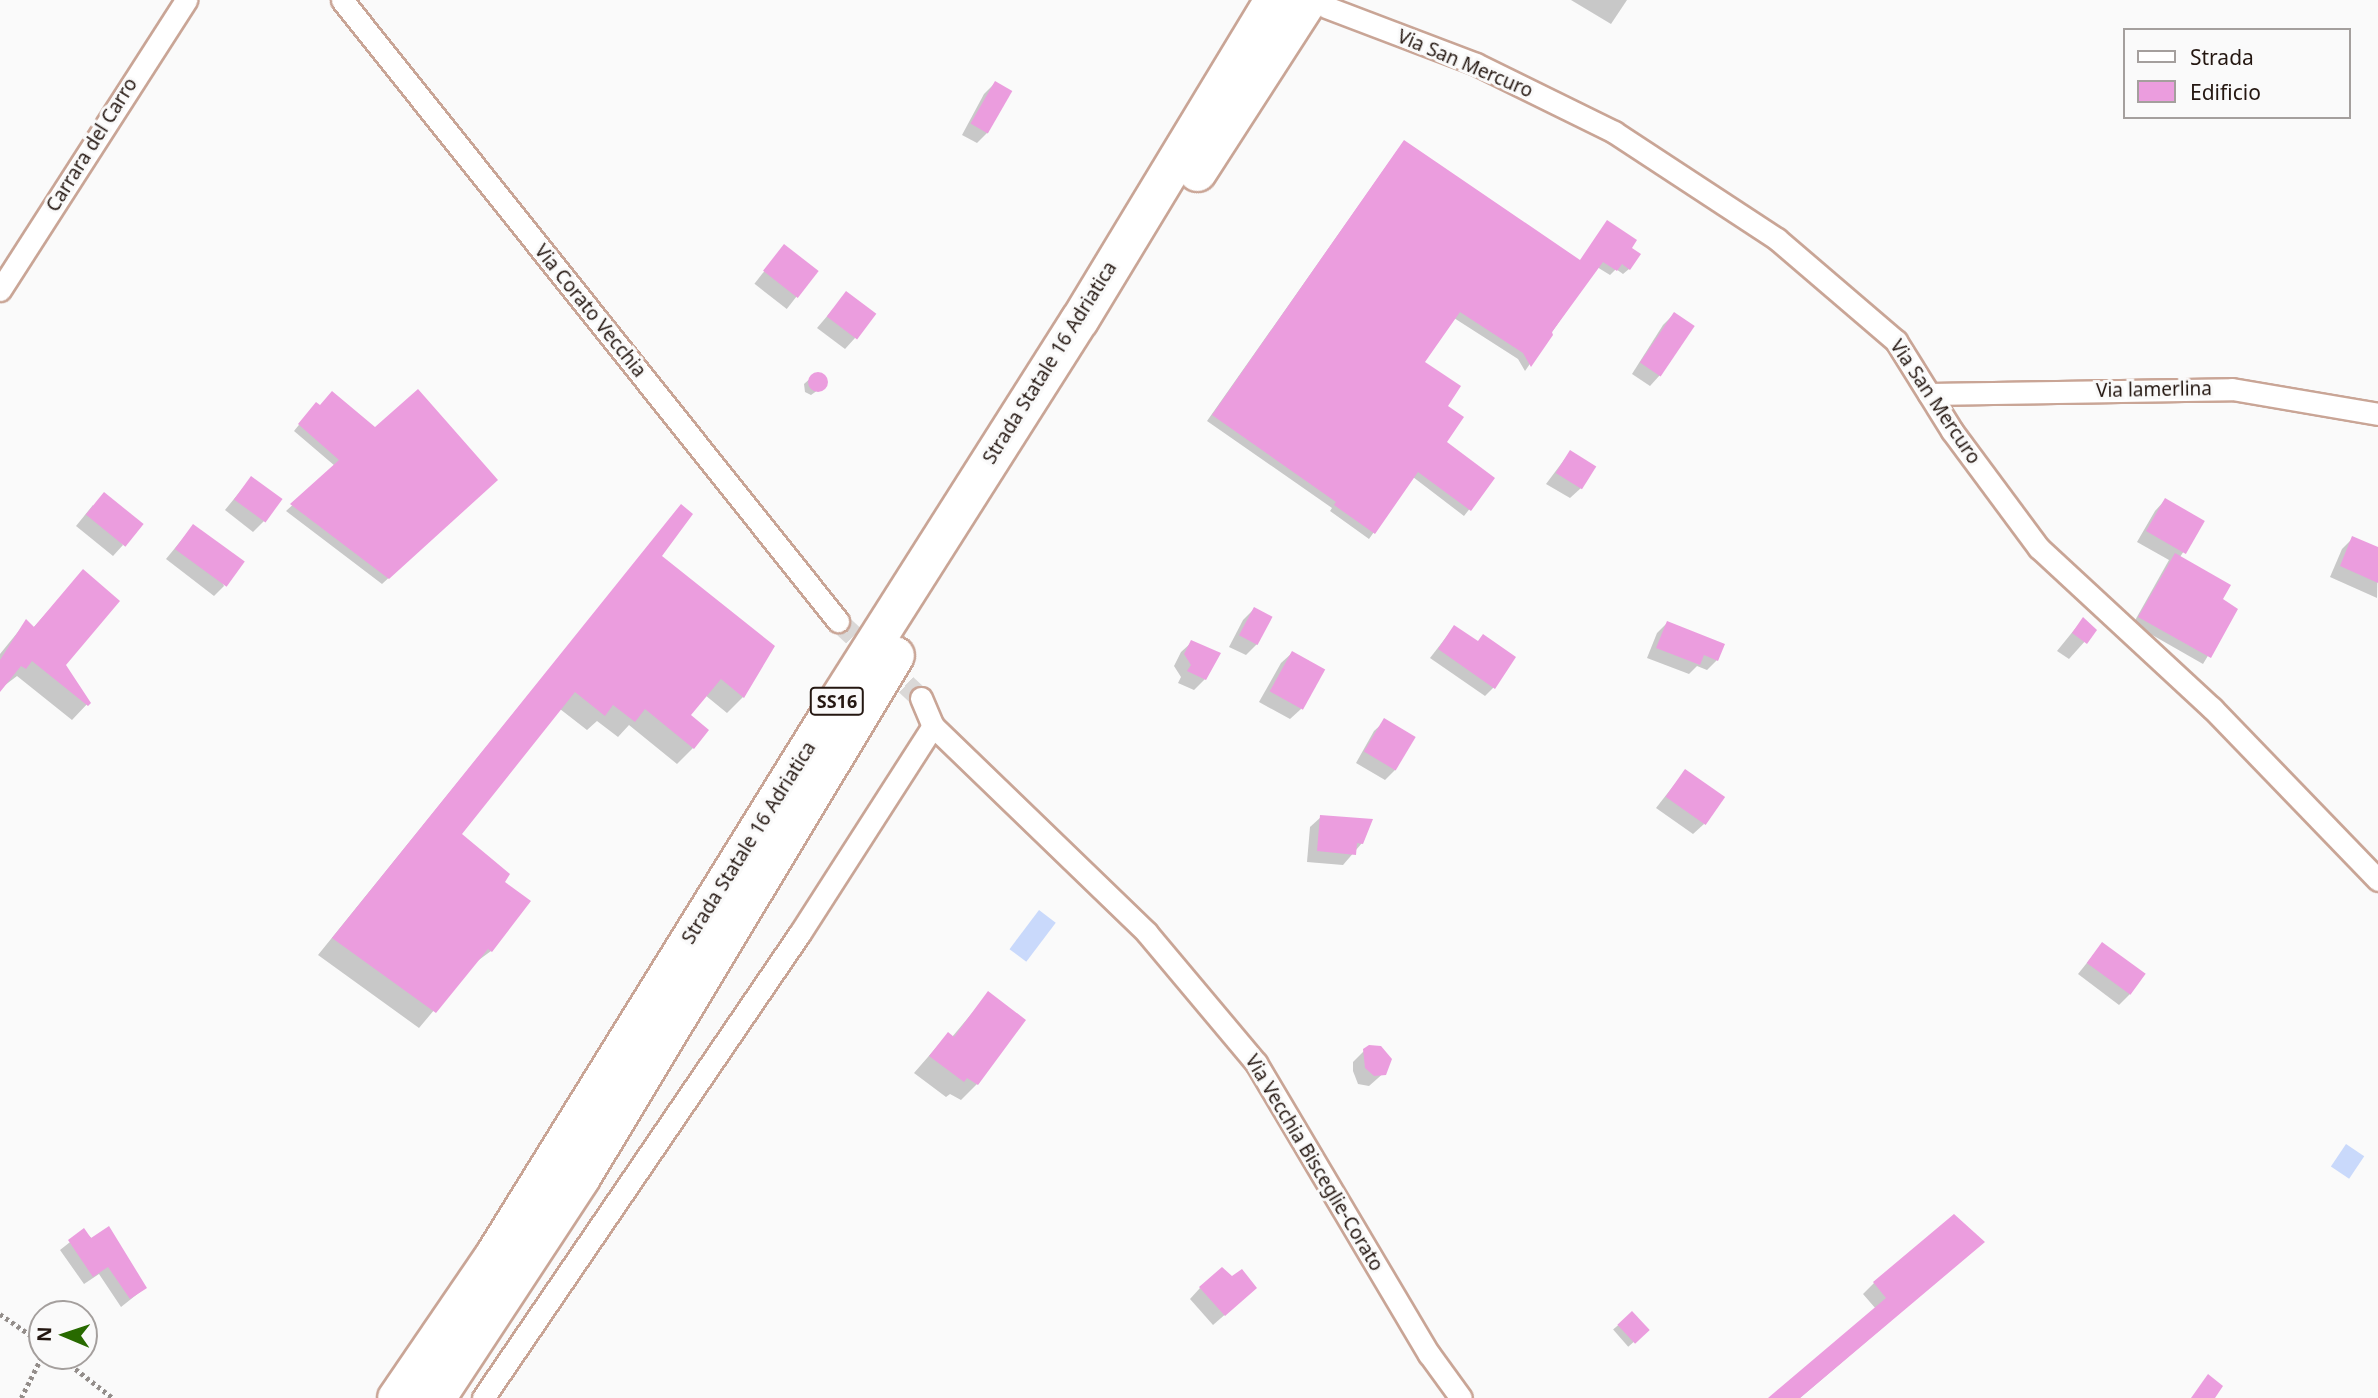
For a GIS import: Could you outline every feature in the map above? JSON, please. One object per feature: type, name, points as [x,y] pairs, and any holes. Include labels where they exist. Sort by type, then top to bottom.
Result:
[{"type":"highway","name":"Strada Statale 16 Adriatica","points":[[396,1398],[493,1256],[828,715],[1079,320],[1273,0]]},
{"type":"highway","name":"Strada Statale 16 Adriatica","points":[[436,1398],[581,1177],[996,487],[1317,4]]},
{"type":"street","name":"Carrara del Carro","points":[[0,290],[186,0]]},
{"type":"street","name":"Via Corato Vecchia","points":[[342,0],[838,621]]},
{"type":"street","name":"Via San Mercuro","points":[[1317,4],[1476,64],[1614,132],[1777,239],[1896,341],[1952,431],[2039,548],[2212,708],[2378,880]]},
{"type":"street","name":"Via lamerlina","points":[[1929,394],[2232,389],[2378,414]]},
{"type":"street","name":"Via Vecchia Bisceglie-Corato","points":[[921,698],[933,726],[1147,933],[1256,1063],[1429,1354],[1461,1398]]},
{"type":"street","points":[[483,1398],[800,933],[933,726]]},
{"type":"path","points":[[0,1314],[28,1333]]},
{"type":"path","points":[[21,1398],[35,1370]]},
{"type":"path","points":[[77,1370],[113,1398]]},
{"type":"water","points":[[1039,910],[1056,923],[1026,962],[1010,949]]},
{"type":"water","points":[[2346,1144],[2364,1156],[2349,1179],[2331,1166]]},
{"type":"building","points":[[995,81],[1012,91],[988,133],[970,123]]},
{"type":"building","points":[[1404,140],[1580,260],[1607,220],[1637,240],[1632,248],[1641,254],[1630,270],[1622,264],[1617,271],[1603,262],[1552,332],[1553,335],[1531,367],[1523,353],[1460,312],[1425,362],[1461,386],[1448,406],[1464,417],[1447,442],[1495,478],[1471,511],[1418,472],[1375,534],[1334,505],[1336,502],[1212,415]]},
{"type":"building","points":[[784,244],[819,271],[798,298],[763,271]]},
{"type":"building","points":[[846,291],[876,314],[857,339],[827,317]]},
{"type":"building","points":[[1674,312],[1695,326],[1661,377],[1640,363]]},
{"type":"building","points":[[818,372],[825,375],[828,382],[825,389],[818,392],[811,389],[808,382],[811,375]]},
{"type":"building","points":[[418,389],[498,480],[389,579],[290,504],[339,460],[298,424],[316,402],[320,405],[332,391],[375,427]]},
{"type":"building","points":[[1570,450],[1596,466],[1582,489],[1556,473]]},
{"type":"building","points":[[251,476],[283,499],[266,522],[234,499]]},
{"type":"building","points":[[104,492],[144,524],[125,547],[86,515]]},
{"type":"building","points":[[2165,498],[2205,521],[2186,554],[2146,531]]},
{"type":"building","points":[[681,504],[693,514],[662,556],[775,646],[744,698],[721,679],[691,715],[709,730],[694,749],[645,709],[635,722],[613,705],[605,716],[575,692],[462,834],[510,874],[505,882],[531,901],[492,952],[488,949],[436,1013],[332,938]]},
{"type":"building","points":[[193,524],[245,562],[227,587],[175,549]]},
{"type":"building","points":[[2352,536],[2378,547],[2378,583],[2340,566]]},
{"type":"building","points":[[2175,553],[2231,585],[2223,599],[2238,609],[2211,658],[2138,617]]},
{"type":"building","points":[[83,569],[120,601],[66,665],[91,703],[88,706],[32,661],[26,669],[21,666],[0,692],[0,660],[26,619],[34,627]]},
{"type":"building","points":[[1254,607],[1273,617],[1258,645],[1239,635]]},
{"type":"building","points":[[2083,617],[2097,630],[2087,644],[2072,633]]},
{"type":"building","points":[[1667,621],[1725,644],[1718,661],[1704,655],[1700,665],[1656,648]]},
{"type":"building","points":[[1454,625],[1478,641],[1483,634],[1516,657],[1495,689],[1438,649]]},
{"type":"building","points":[[1191,640],[1221,653],[1206,680],[1187,671],[1191,665],[1184,654]]},
{"type":"building","points":[[1292,651],[1325,669],[1303,710],[1270,691]]},
{"type":"building","points":[[1384,718],[1416,737],[1396,770],[1364,751]]},
{"type":"building","points":[[1685,769],[1725,797],[1706,825],[1665,797]]},
{"type":"building","points":[[1320,815],[1373,819],[1363,844],[1357,843],[1356,855],[1317,851]]},
{"type":"building","points":[[2102,942],[2146,974],[2130,995],[2087,963]]},
{"type":"building","points":[[988,991],[1026,1020],[978,1085],[967,1078],[964,1082],[929,1056],[948,1032],[954,1037]]},
{"type":"building","points":[[1369,1045],[1381,1046],[1392,1059],[1386,1075],[1374,1076],[1365,1068],[1363,1049]]},
{"type":"building","points":[[1954,1214],[1985,1242],[1800,1398],[1768,1398],[1886,1298],[1873,1282]]},
{"type":"building","points":[[109,1226],[147,1288],[130,1299],[108,1267],[93,1277],[68,1240],[84,1228],[91,1238]]},
{"type":"building","points":[[1222,1267],[1232,1276],[1242,1269],[1257,1288],[1225,1316],[1199,1287]]},
{"type":"building","points":[[1632,1311],[1650,1330],[1635,1344],[1617,1325]]},
{"type":"building","points":[[2208,1374],[2223,1386],[2215,1398],[2191,1398]]},
{"type":"tunnel","points":[[838,621],[921,698]]}]
